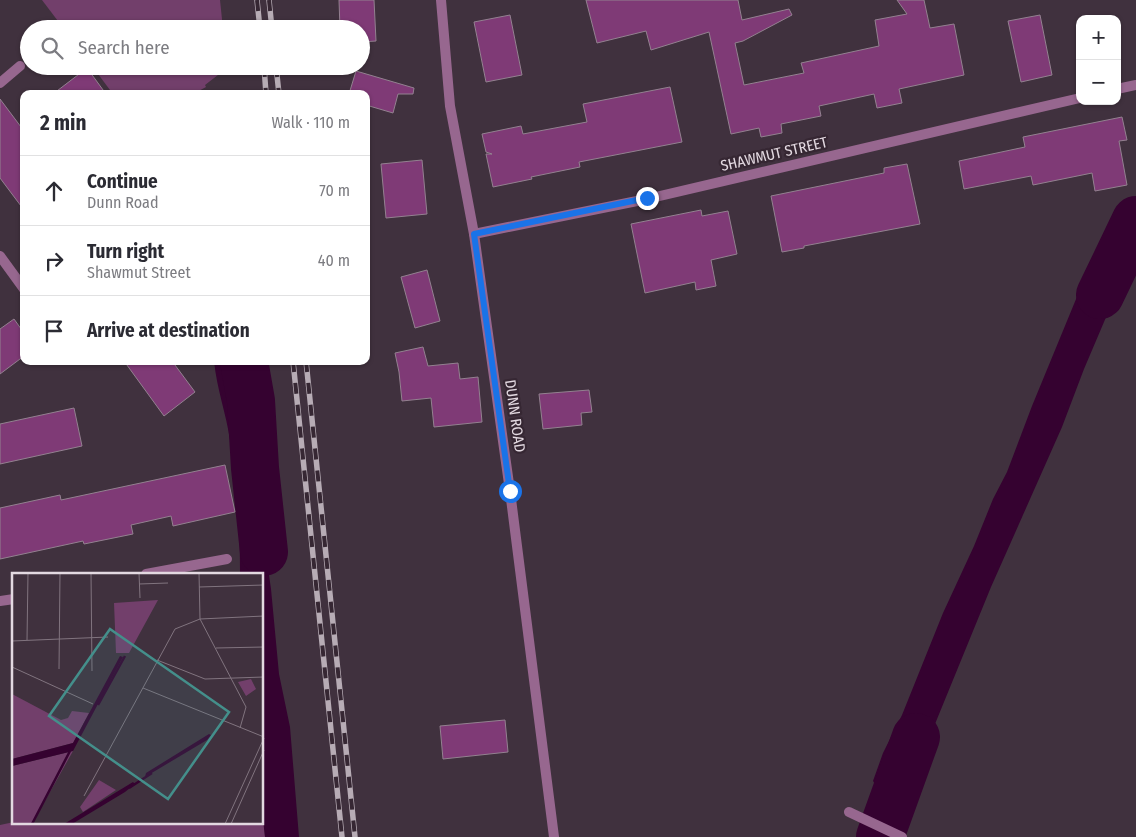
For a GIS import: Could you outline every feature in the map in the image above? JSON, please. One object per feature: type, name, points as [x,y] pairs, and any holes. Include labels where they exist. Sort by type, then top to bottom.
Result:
[{"type":"street","name":"DUNN ROAD","points":[[441,0],[450,106],[474,234],[510,491],[554,837]]},
{"type":"street","points":[[0,83],[20,66]]},
{"type":"street","points":[[1121,88],[1136,85]]},
{"type":"street","name":"SHAWMUT STREET","points":[[474,234],[647,198],[1076,99]]},
{"type":"street","points":[[0,256],[20,284]]},
{"type":"street","points":[[151,573],[227,559]]},
{"type":"street","points":[[849,812],[899,835]]},
{"type":"shaded area","points":[[42,0],[220,0],[222,20],[57,20]]},
{"type":"shaded area","points":[[99,75],[218,75],[200,90],[110,90]]},
{"type":"shaded area","points":[[1115,228],[1126,232],[1130,244],[1121,282],[1062,427],[991,587],[926,746],[899,797],[886,797],[873,781],[883,753],[902,715],[943,613],[993,499],[1007,472],[1081,287],[1104,236]]},
{"type":"shaded area","points":[[215,365],[242,365],[243,395],[271,589],[279,674],[290,727],[299,837],[265,837],[264,573],[240,573],[235,473]]},
{"type":"shaded area","points":[[12,822],[12,824],[264,824],[265,837],[0,837],[0,825]]},
{"type":"building","points":[[339,0],[374,0],[376,41],[370,41],[370,20],[340,20]]},
{"type":"building","points":[[586,0],[738,0],[742,20],[789,9],[792,15],[743,41],[735,43],[744,85],[804,73],[801,63],[879,46],[875,20],[907,14],[897,0],[924,0],[930,28],[954,24],[964,75],[899,89],[902,103],[877,108],[874,94],[819,106],[821,116],[781,124],[782,133],[761,137],[759,128],[731,134],[709,32],[651,50],[646,31],[597,43]]},
{"type":"building","points":[[510,15],[522,75],[486,82],[474,22]]},
{"type":"building","points":[[1040,15],[1052,75],[1021,82],[1008,21]]},
{"type":"building","points":[[78,75],[92,75],[103,90],[58,90]]},
{"type":"building","points":[[355,75],[370,75],[414,88],[413,94],[398,94],[393,113],[370,106],[370,90],[350,90]]},
{"type":"building","points":[[670,87],[682,142],[579,162],[580,167],[493,187],[486,154],[492,154],[486,152],[482,134],[521,126],[523,134],[587,122],[583,104]]},
{"type":"building","points":[[0,99],[20,126],[20,205],[0,178]]},
{"type":"building","points":[[1122,117],[1127,140],[1119,141],[1127,185],[1095,191],[1092,173],[1033,185],[1031,176],[964,189],[959,161],[1025,147],[1023,137]]},
{"type":"building","points":[[422,160],[427,214],[386,218],[381,164]]},
{"type":"building","points":[[907,164],[920,224],[804,246],[804,248],[782,252],[771,196],[884,173],[884,168]]},
{"type":"building","points":[[701,210],[702,216],[728,211],[737,254],[711,260],[716,286],[696,290],[695,282],[645,293],[631,224]]},
{"type":"building","points":[[427,270],[440,321],[415,328],[401,277]]},
{"type":"building","points":[[14,319],[20,327],[20,359],[0,374],[0,329]]},
{"type":"building","points":[[423,347],[428,366],[458,363],[460,379],[478,377],[482,422],[434,427],[431,398],[402,401],[395,353]]},
{"type":"building","points":[[127,365],[175,365],[195,392],[164,416]]},
{"type":"building","points":[[589,390],[592,412],[581,413],[582,425],[543,429],[539,394]]},
{"type":"building","points":[[74,408],[82,446],[0,464],[0,424]]},
{"type":"building","points":[[225,465],[235,512],[173,526],[171,516],[131,525],[133,534],[84,544],[83,541],[0,559],[0,508],[60,495],[61,500]]},
{"type":"building","points":[[505,720],[508,752],[443,759],[440,726]]},
{"type":"waterway","points":[[1100,295],[1136,220]]},
{"type":"waterway","points":[[245,365],[251,401],[255,468],[264,552]]},
{"type":"waterway","points":[[880,837],[916,737]]},
{"type":"railway","points":[[257,0],[259,20]]},
{"type":"railway","points":[[269,0],[271,20]]},
{"type":"railway","points":[[265,75],[266,90]]},
{"type":"railway","points":[[277,75],[279,90]]},
{"type":"railway","points":[[293,365],[342,837]]},
{"type":"railway","points":[[306,365],[355,837]]},
{"type":"route","points":[[510,491],[474,234],[647,198]]}]
